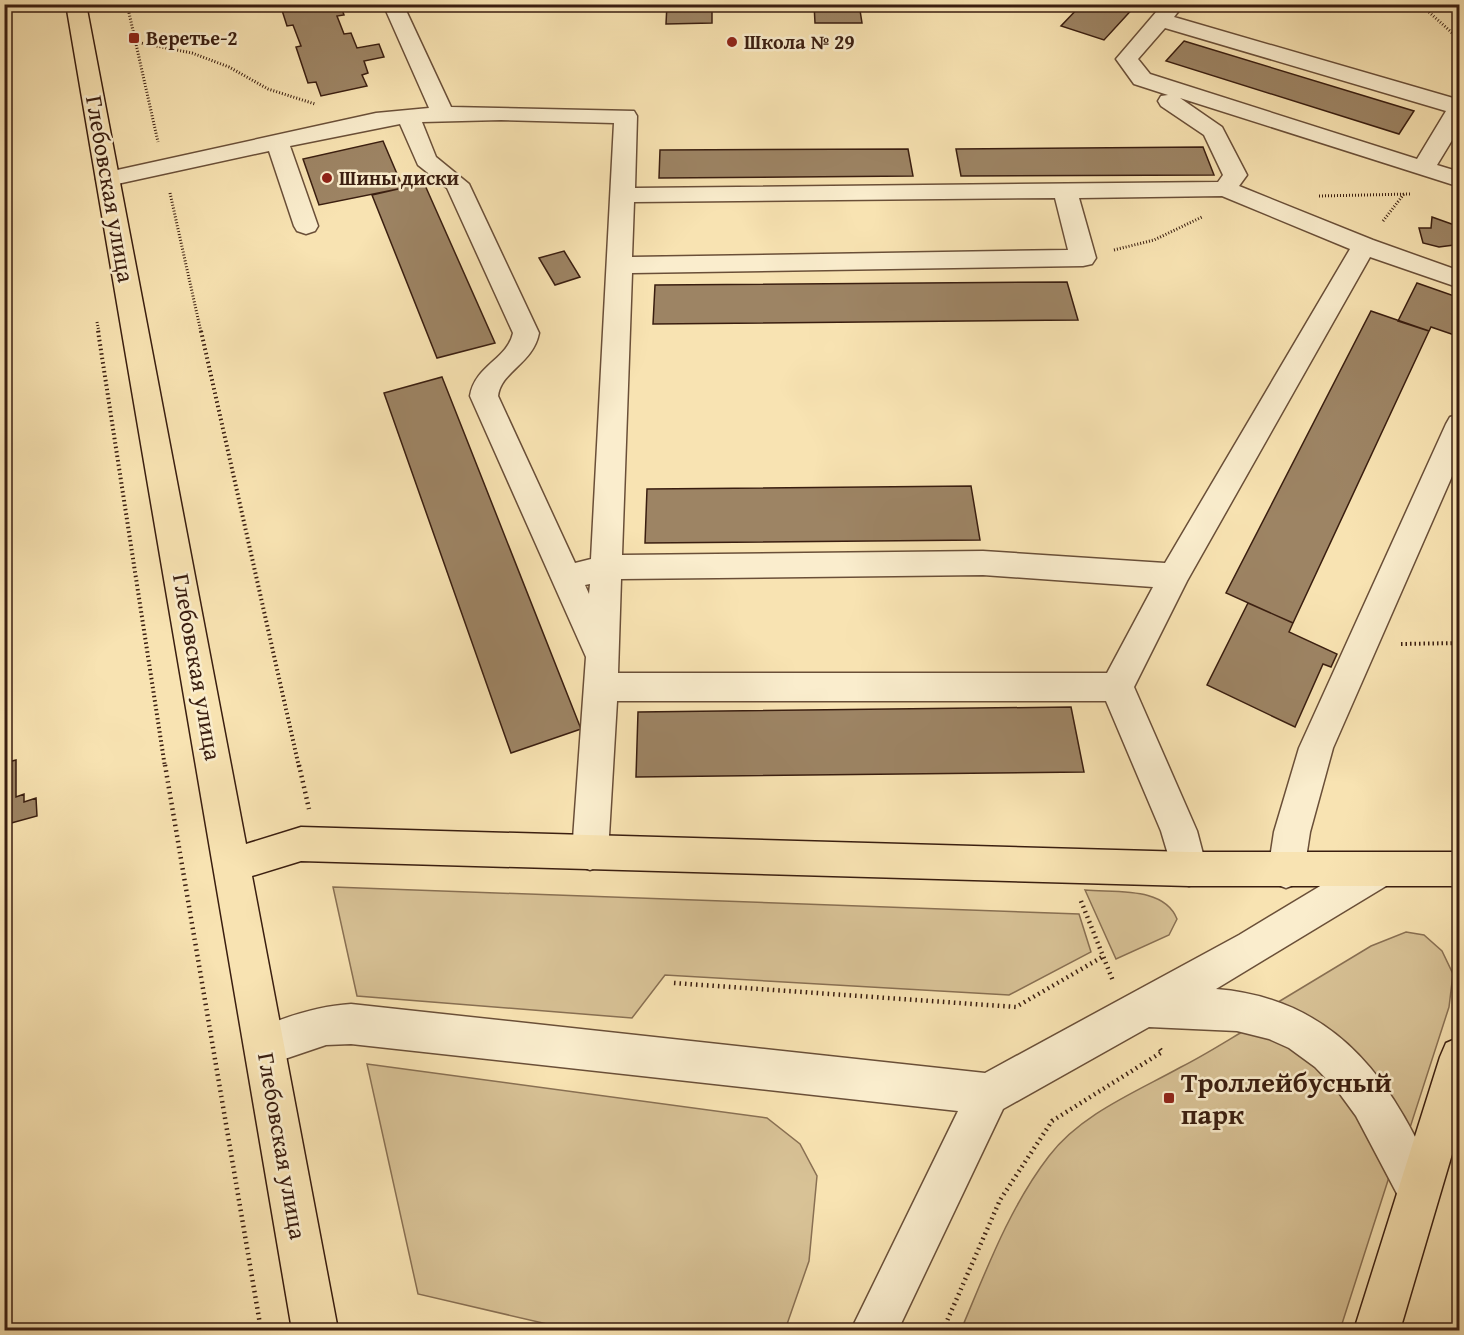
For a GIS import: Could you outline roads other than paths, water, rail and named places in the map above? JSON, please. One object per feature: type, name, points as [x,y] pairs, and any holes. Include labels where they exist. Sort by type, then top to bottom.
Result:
[{"type":"main road","name":"Глебовская улица","points":[[76,4],[315,1330]]},
{"type":"main road","points":[[233,865],[301,844],[316,844],[1189,869],[1378,872],[1460,869]]},
{"type":"main road","points":[[1377,1330],[1460,1057]]},
{"type":"lane","points":[[393,4],[442,113]]},
{"type":"lane","points":[[1225,189],[1235,175],[1214,132],[1208,125],[1180,109],[1142,79],[1127,59],[1167,12],[1459,107],[1423,169]]},
{"type":"lane","points":[[1142,79],[1460,180]]},
{"type":"lane","points":[[108,179],[376,120],[408,116],[442,113],[626,116],[601,672],[590,853]]},
{"type":"lane","points":[[408,116],[426,160],[457,184],[526,333],[523,347],[486,383],[484,396],[566,578],[601,672]]},
{"type":"lane","points":[[277,141],[306,226]]},
{"type":"lane","points":[[622,195],[1225,189],[1364,246],[1460,280]]},
{"type":"lane","points":[[619,265],[1083,258],[1065,190]]},
{"type":"lane","points":[[1117,687],[1174,576],[1364,246]]},
{"type":"lane","points":[[1286,870],[1292,832],[1316,748],[1460,424]]},
{"type":"lane","points":[[566,578],[606,567],[983,563],[1174,576]]},
{"type":"lane","points":[[601,672],[1117,687]]},
{"type":"lane","points":[[1117,687],[1179,831],[1189,869]]},
{"type":"lane","points":[[264,1046],[326,1025],[351,1024],[988,1094],[1253,948],[1378,872]]},
{"type":"lane","points":[[1146,1007],[1236,1011],[1297,1028],[1346,1066],[1379,1113],[1419,1192]]},
{"type":"lane","points":[[874,1330],[988,1094]]},
{"type":"place","name":"Веретье-2","points":[[134,38]]},
{"type":"place","name":"Школа № 29","points":[[732,42]]},
{"type":"place","name":"Шины диски","points":[[327,178]]},
{"type":"place","name":"Троллейбусный парк","points":[[1169,1098]]}]
